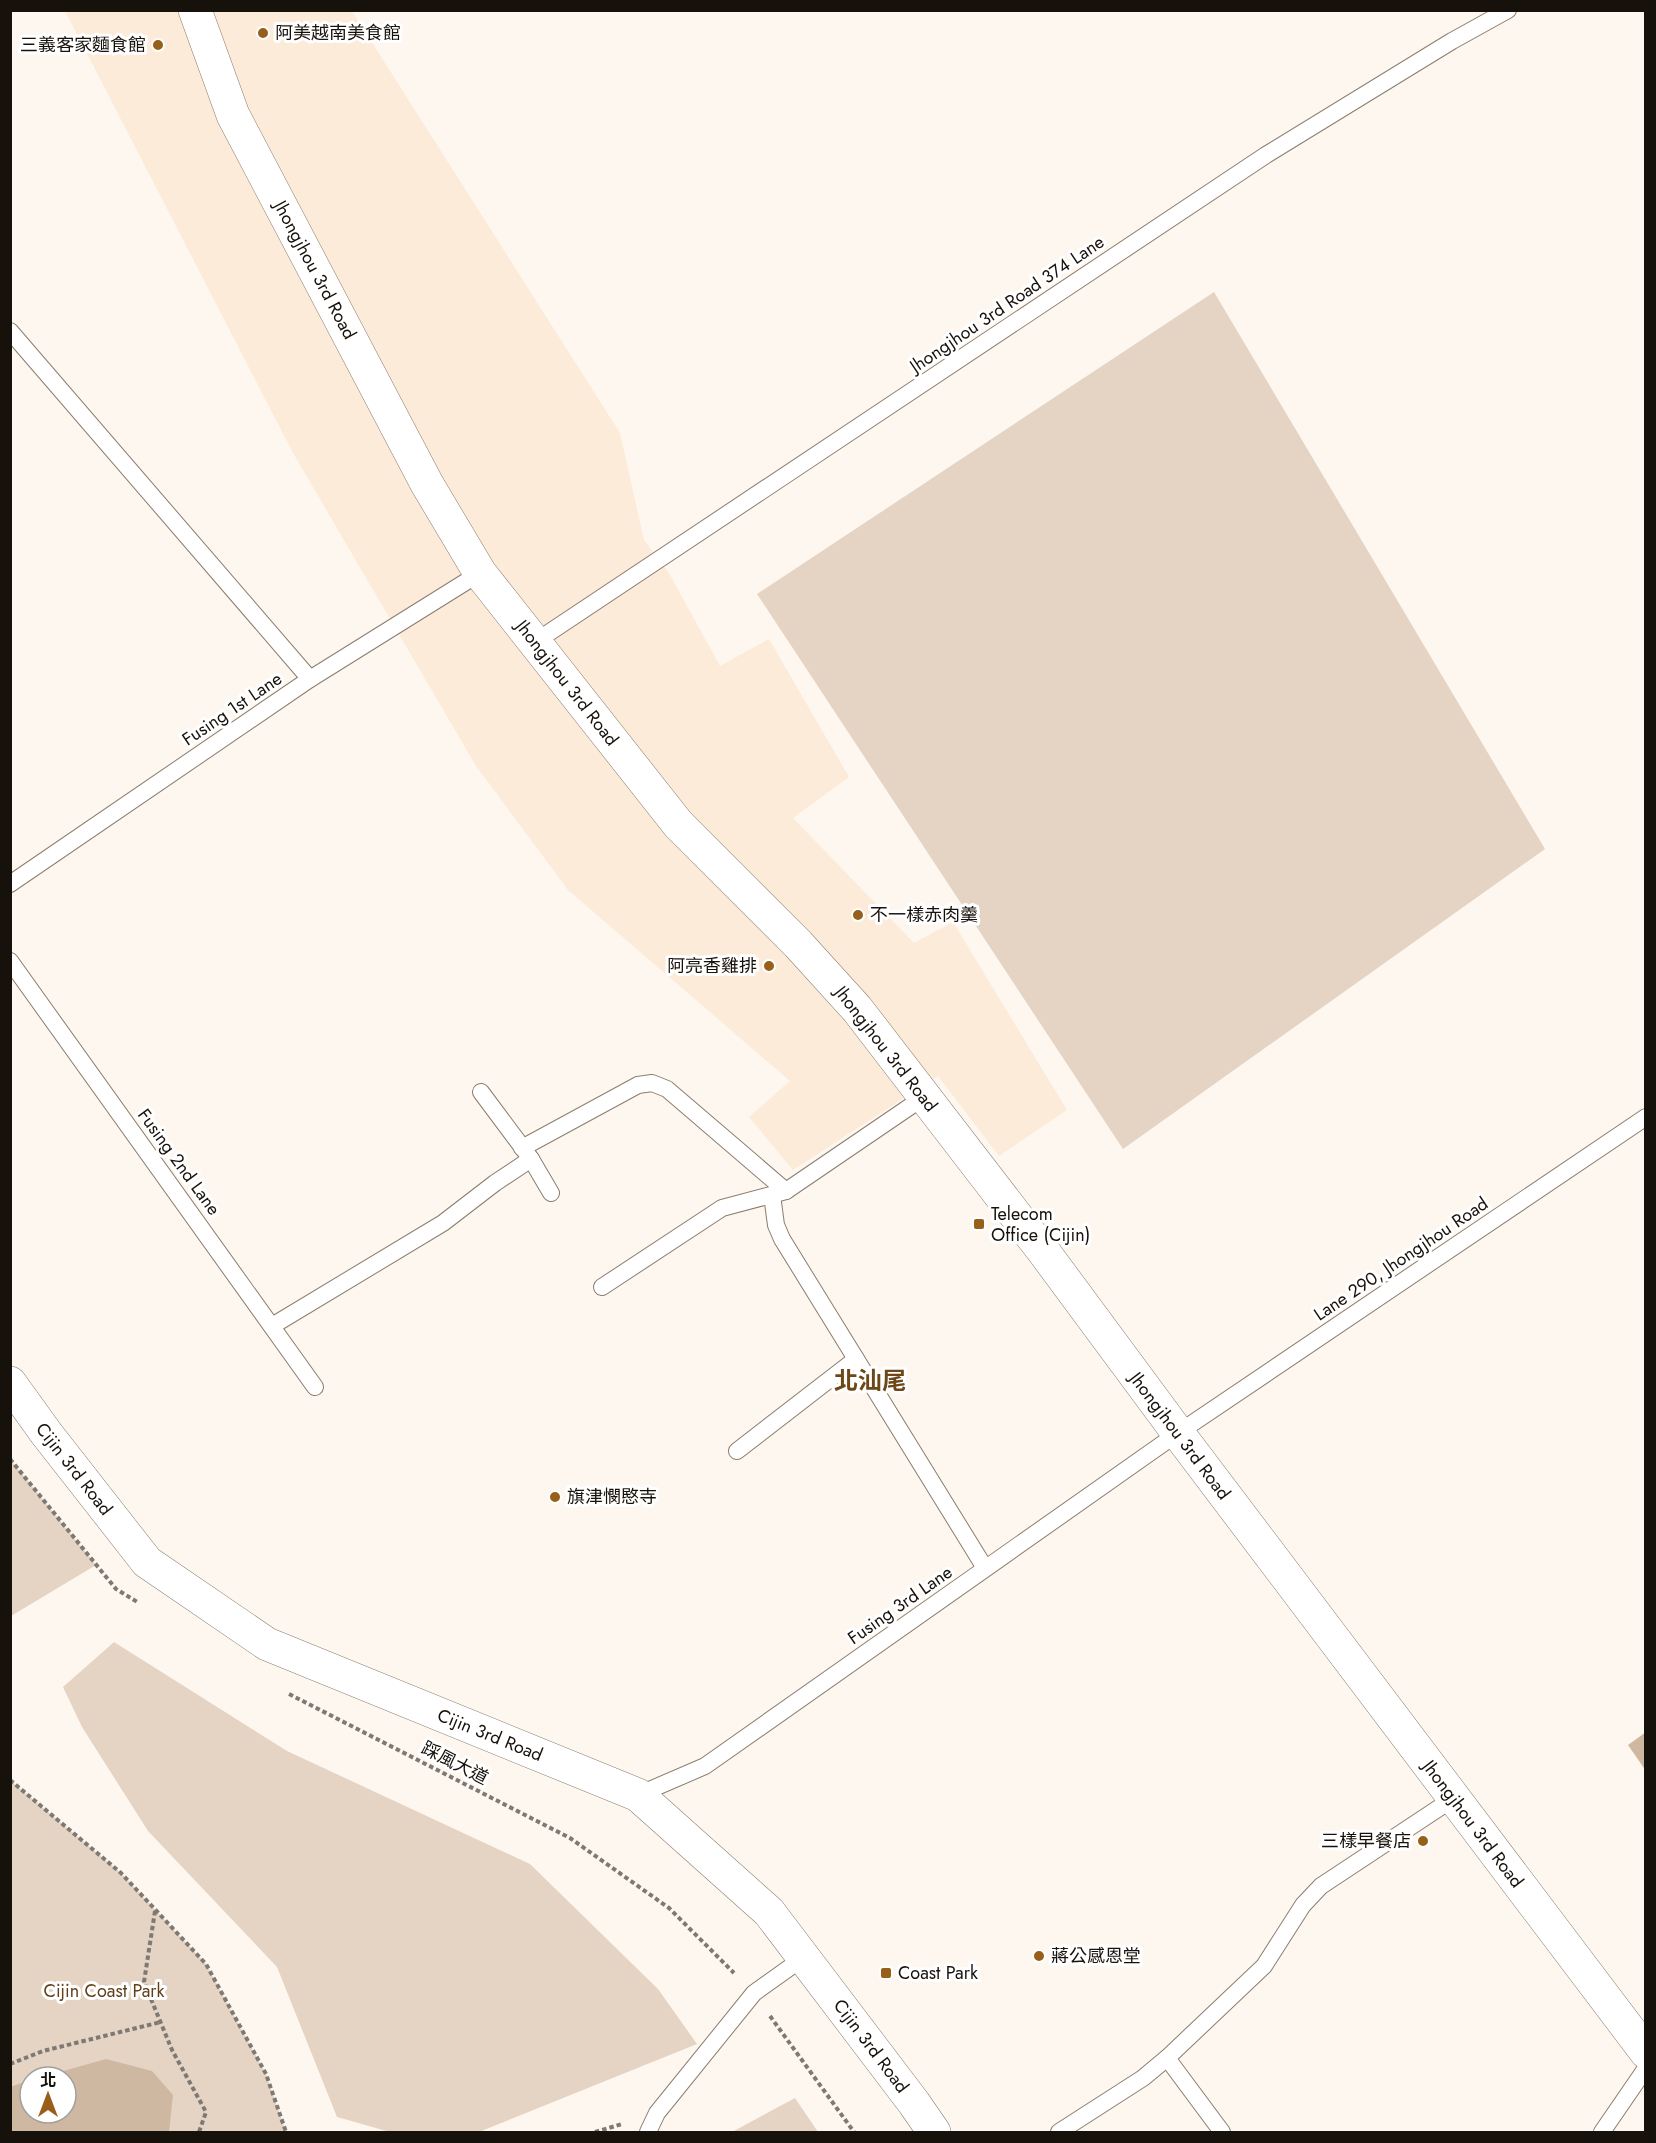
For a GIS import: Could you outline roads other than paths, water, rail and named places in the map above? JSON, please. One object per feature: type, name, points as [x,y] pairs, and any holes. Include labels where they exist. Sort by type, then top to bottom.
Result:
[{"type":"street","name":"Jhongjhou 3rd Road","points":[[195,10],[233,115],[427,484],[480,573],[678,824],[813,960],[857,1009],[1044,1252],[1646,2052]]},
{"type":"street","name":"Cijin 3rd Road","points":[[10,1383],[46,1433],[147,1562],[267,1644],[638,1795],[769,1911],[914,2103],[934,2133]]},
{"type":"lane","name":"Jhongjhou 3rd Road 374 Lane","points":[[535,642],[1266,155],[1452,41],[1508,10]]},
{"type":"lane","points":[[10,331],[310,680]]},
{"type":"lane","name":"Fusing 1st Lane","points":[[10,884],[310,680],[480,573]]},
{"type":"lane","name":"Fusing 2nd Lane","points":[[10,961],[315,1387]]},
{"type":"lane","points":[[272,1326],[442,1223],[495,1183],[526,1154],[638,1085],[652,1083],[667,1089],[779,1193]]},
{"type":"lane","points":[[481,1092],[551,1193]]},
{"type":"lane","points":[[602,1287],[722,1208],[779,1193],[924,1096]]},
{"type":"lane","name":"Lane 290, Jhongjhou Road","points":[[1178,1433],[1646,1117]]},
{"type":"lane","points":[[779,1193],[776,1225],[782,1239],[985,1568]]},
{"type":"lane","points":[[736,1451],[856,1359]]},
{"type":"lane","name":"Fusing 3rd Lane","points":[[638,1795],[705,1766],[1178,1433]]},
{"type":"lane","points":[[1059,2133],[1143,2078],[1167,2058],[1264,1966],[1303,1905],[1321,1886],[1454,1798]]},
{"type":"lane","points":[[648,2133],[657,2113],[754,1994],[804,1958]]},
{"type":"lane","points":[[1167,2058],[1222,2133]]},
{"type":"lane","points":[[1602,2133],[1646,2068]]},
{"type":"place","name":"阿美越南美食館","points":[[263,33]]},
{"type":"place","name":"三義客家麵食館","points":[[158,45]]},
{"type":"place","name":"不一樣赤肉羹","points":[[858,915]]},
{"type":"place","name":"阿亮香雞排","points":[[769,966]]},
{"type":"place","name":"Telecom Office (Cijin)","points":[[979,1224]]},
{"type":"place","name":"旗津憫愍寺","points":[[555,1497]]},
{"type":"place","name":"三樣早餐店","points":[[1423,1841]]},
{"type":"place","name":"蔣公感恩堂","points":[[1039,1956]]},
{"type":"place","name":"Coast Park","points":[[886,1973]]},
{"type":"district","name":"北汕尾","points":[[870,1380]]},
{"type":"park label","name":"Cijin Coast Park","points":[[104,1991]]}]
